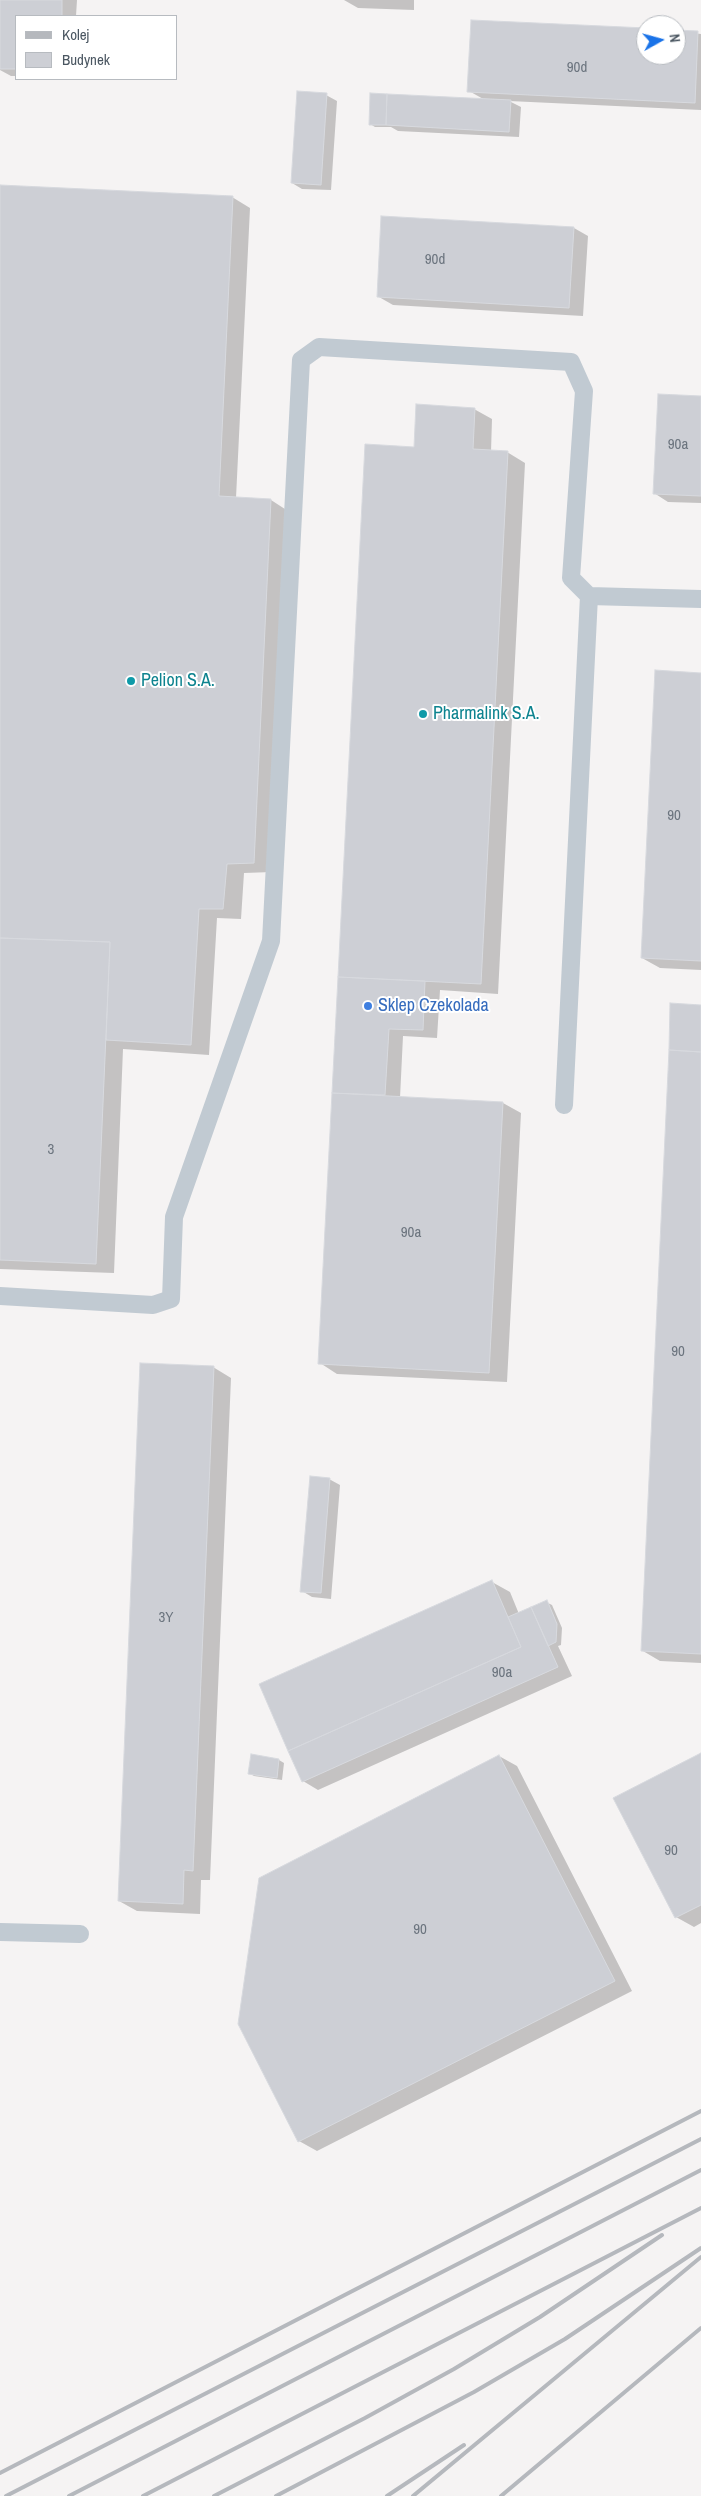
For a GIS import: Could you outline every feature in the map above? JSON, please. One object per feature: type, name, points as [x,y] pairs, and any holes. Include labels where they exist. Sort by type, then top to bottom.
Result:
[{"type":"lane","points":[[0,1296],[153,1305],[171,1299],[174,1217],[272,941],[301,360],[319,347],[571,362],[584,391],[571,578],[590,596],[701,599]]},
{"type":"lane","points":[[564,1105],[590,596]]},
{"type":"lane","points":[[0,1932],[80,1934]]},
{"type":"building","points":[[0,0],[62,0],[62,15],[15,15],[15,69],[0,69]]},
{"type":"building","points":[[471,20],[636,28],[636,65],[686,65],[686,30],[698,31],[695,103],[467,92]]},
{"type":"building","points":[[297,91],[327,93],[321,185],[291,183]]},
{"type":"building","points":[[370,93],[387,94],[386,125],[369,125]]},
{"type":"building","points":[[387,94],[511,100],[509,132],[386,125]]},
{"type":"building","name":"Pelion S.A.","points":[[0,185],[233,196],[219,496],[271,499],[254,863],[227,864],[223,909],[199,909],[191,1045],[106,1040],[110,942],[0,938]]},
{"type":"building","points":[[381,216],[574,227],[569,308],[377,297]]},
{"type":"building","points":[[658,394],[701,396],[701,496],[653,494]]},
{"type":"building","name":"Pharmalink S.A.","points":[[416,404],[475,408],[473,449],[508,451],[481,984],[338,977],[365,444],[414,447]]},
{"type":"building","points":[[655,670],[701,673],[701,961],[641,958]]},
{"type":"building","points":[[0,938],[110,942],[96,1264],[0,1260]]},
{"type":"building","points":[[338,977],[425,981],[423,1030],[389,1029],[385,1095],[332,1093]]},
{"type":"building","points":[[670,1003],[701,1005],[701,1052],[669,1050]]},
{"type":"building","points":[[669,1050],[701,1052],[701,1654],[641,1651]]},
{"type":"building","points":[[332,1093],[503,1102],[489,1373],[318,1364]]},
{"type":"building","points":[[140,1363],[214,1366],[193,1871],[184,1870],[183,1904],[118,1901]]},
{"type":"building","points":[[310,1476],[330,1478],[321,1593],[300,1592]]},
{"type":"building","points":[[492,1580],[521,1647],[288,1751],[259,1684]]},
{"type":"building","points":[[547,1600],[557,1624],[556,1642],[548,1646],[531,1607]]},
{"type":"building","points":[[531,1607],[558,1667],[302,1782],[288,1751],[521,1647],[508,1617]]},
{"type":"building","points":[[701,1753],[701,1905],[675,1918],[613,1798]]},
{"type":"building","points":[[251,1754],[279,1759],[277,1778],[248,1774]]},
{"type":"building","points":[[499,1755],[615,1981],[298,2142],[238,2024],[259,1878]]},
{"type":"railway","points":[[0,2473],[701,2111]]},
{"type":"railway","points":[[6,2496],[701,2139]]},
{"type":"railway","points":[[69,2496],[701,2170]]},
{"type":"railway","points":[[143,2496],[701,2208]]},
{"type":"railway","points":[[214,2496],[365,2418],[454,2369],[540,2317],[662,2235]]},
{"type":"railway","points":[[276,2496],[474,2392],[565,2339],[701,2248]]},
{"type":"railway","points":[[413,2496],[701,2257]]},
{"type":"railway","points":[[501,2496],[701,2328]]},
{"type":"railway","points":[[387,2496],[464,2445]]},
{"type":"place","name":"Pelion S.A.","points":[[131,681]]},
{"type":"place","name":"Pharmalink S.A.","points":[[423,714]]},
{"type":"place","name":"Sklep Czekolada","points":[[368,1006]]}]
